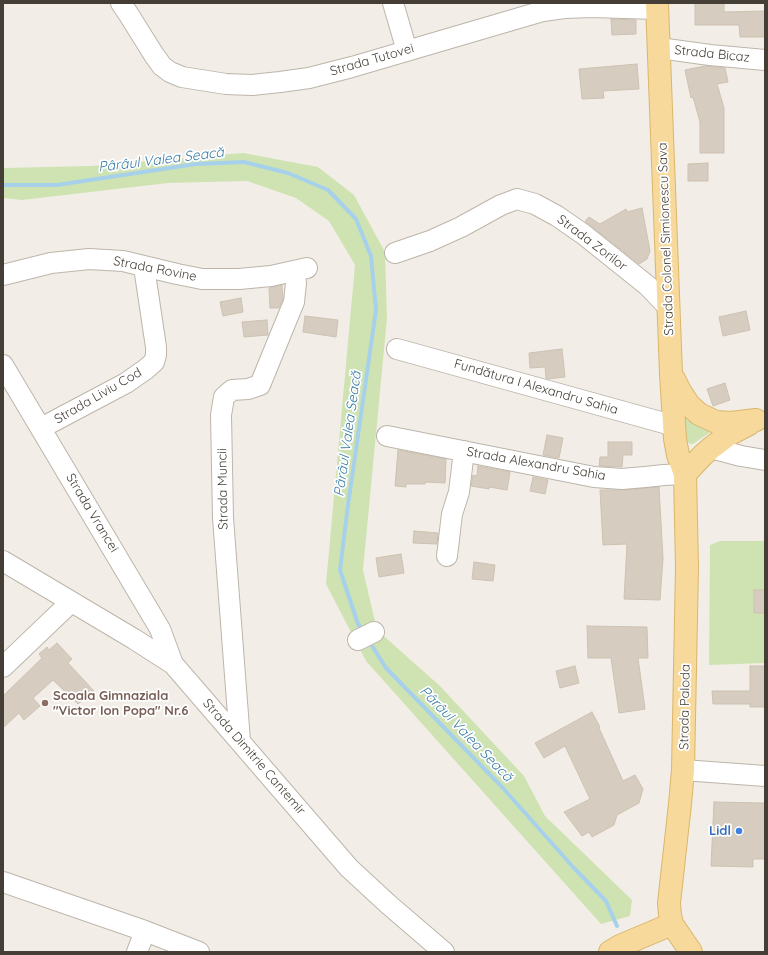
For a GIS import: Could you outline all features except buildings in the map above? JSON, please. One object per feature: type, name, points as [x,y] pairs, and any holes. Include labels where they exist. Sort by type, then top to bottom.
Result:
[{"type":"main road","name":"Strada Colonel Simionescu Sava","points":[[657,6],[671,374],[678,455],[685,474]]},
{"type":"main road","points":[[671,374],[689,405],[699,414],[716,422],[731,423],[761,418]]},
{"type":"main road","points":[[685,474],[711,448],[728,435],[761,418]]},
{"type":"main road","name":"Strada Paloda","points":[[681,937],[670,915],[669,903],[683,770],[687,567],[685,474]]},
{"type":"main road","points":[[610,952],[644,936],[681,937]]},
{"type":"street","name":"Strada Tutovei","points":[[121,3],[154,55],[162,66],[170,72],[182,77],[218,83],[252,85],[309,78],[562,6],[657,6]]},
{"type":"street","points":[[393,3],[406,51]]},
{"type":"street","name":"Strada Bicaz","points":[[659,48],[710,55],[765,60]]},
{"type":"street","name":"Strada Zorilor","points":[[395,253],[461,227],[500,205],[517,199],[535,204],[557,216],[584,234],[648,286],[669,308]]},
{"type":"street","name":"Strada Rovine","points":[[3,275],[51,263],[89,259],[123,261],[202,279],[271,276],[301,270]]},
{"type":"street","name":"Strada Liviu Cod","points":[[41,428],[126,383],[154,362],[156,347],[144,266]]},
{"type":"street","name":"Strada Muncii","points":[[240,741],[223,518],[221,415],[224,397],[232,390],[248,389],[260,385],[294,302],[296,283],[301,270]]},
{"type":"street","name":"Fundătura I Alexandru Sahia","points":[[397,348],[675,426]]},
{"type":"street","name":"Strada Vrancei","points":[[3,365],[160,629],[173,664]]},
{"type":"street","name":"Strada Alexandru Sahia","points":[[387,436],[594,477],[622,479],[685,474]]},
{"type":"street","points":[[711,448],[740,456],[765,460]]},
{"type":"street","points":[[447,556],[452,514],[459,492],[464,451]]},
{"type":"street","name":"Strada Dimitrie Cantemir","points":[[3,562],[134,639],[173,664],[349,868],[444,952]]},
{"type":"street","points":[[3,667],[71,602]]},
{"type":"street","points":[[683,770],[765,776]]},
{"type":"street","points":[[3,882],[145,931],[199,952]]},
{"type":"street","points":[[137,952],[145,931]]},
{"type":"green space","points":[[243,153],[318,167],[354,195],[385,252],[387,318],[363,570],[377,630],[440,686],[524,776],[545,816],[632,900],[630,916],[601,924],[366,661],[326,584],[355,265],[329,221],[296,198],[247,181],[168,183],[22,200],[3,198],[3,168],[91,166]]},
{"type":"green space","points":[[682,408],[712,431],[693,444],[690,444],[686,440]]},
{"type":"green space","points":[[720,541],[765,541],[765,663],[709,665],[710,545]]},
{"type":"waterway","name":"Pârâul Valea Seacă","points":[[3,185],[57,185],[196,164],[244,162],[288,173],[328,190],[356,219],[371,256],[376,310],[340,570],[358,624],[363,631]]},
{"type":"waterway","name":"Pârâul Valea Seacă","points":[[369,641],[386,668],[502,787],[573,867],[606,901],[617,926]]},
{"type":"place","name":"Scoala Gimnaziala \"Victor Ion Popa\" Nr.6","points":[[45,703]]},
{"type":"place","name":"Lidl","points":[[739,831]]}]
